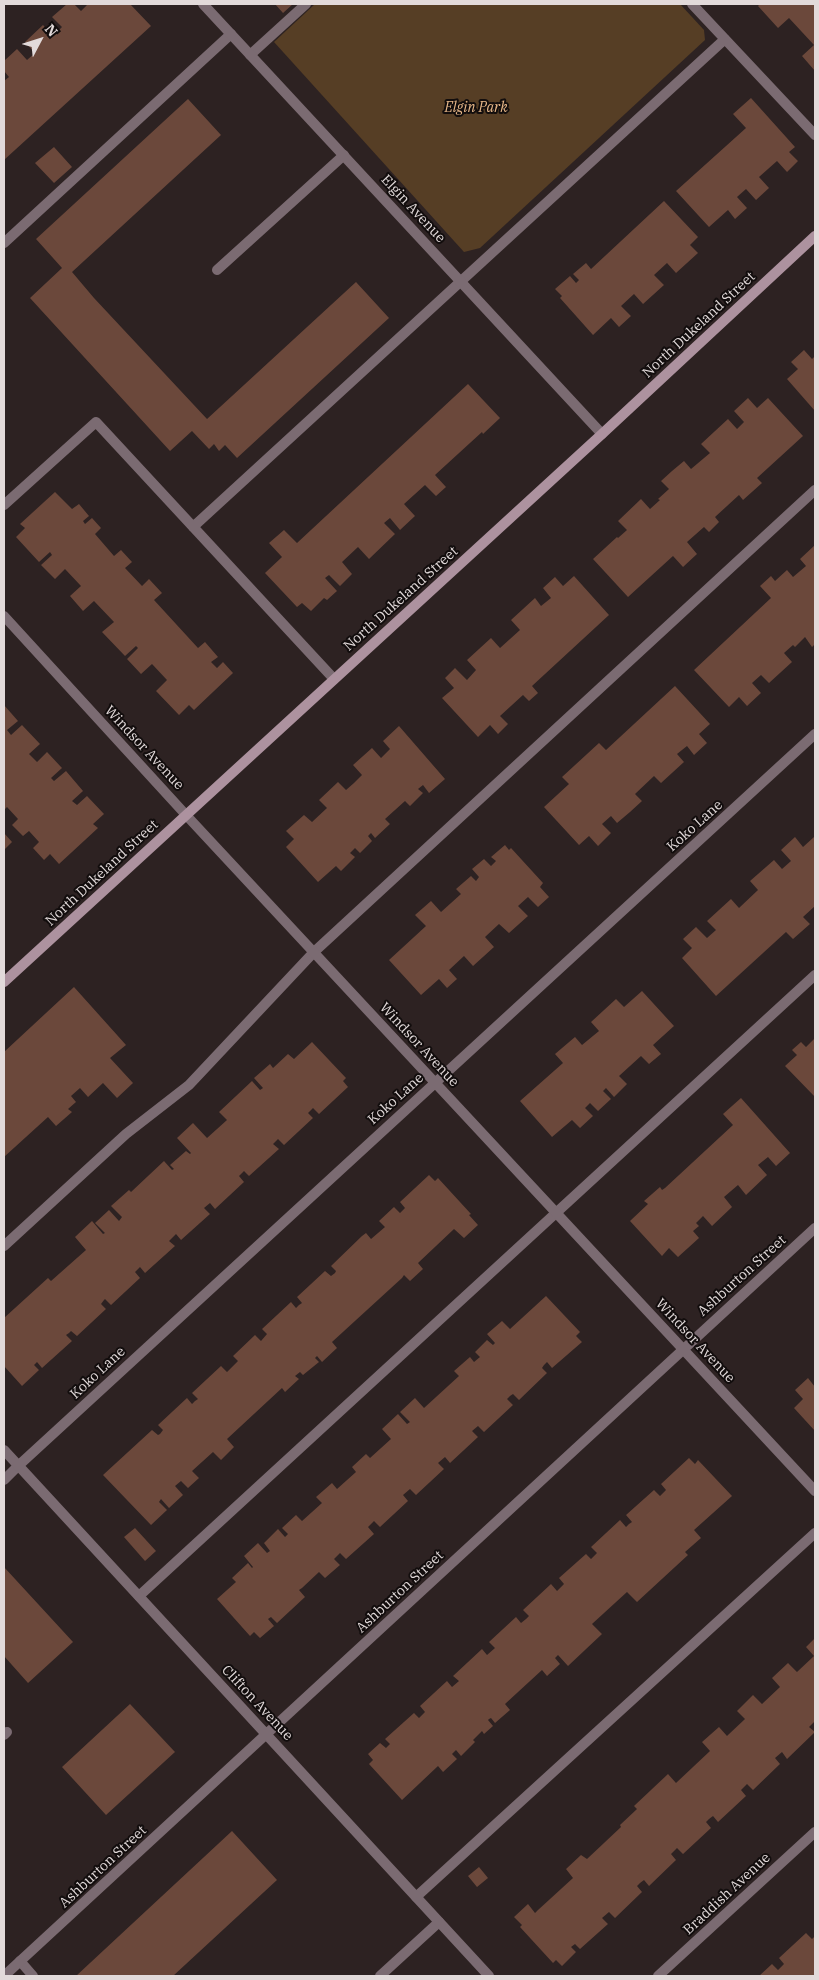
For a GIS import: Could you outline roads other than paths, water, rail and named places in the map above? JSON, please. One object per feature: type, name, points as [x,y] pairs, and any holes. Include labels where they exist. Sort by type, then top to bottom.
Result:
[{"type":"street","name":"Elgin Avenue","points":[[203,4],[602,434]]},
{"type":"street","points":[[250,54],[306,4]]},
{"type":"street","points":[[692,4],[815,134]]},
{"type":"street","points":[[4,243],[231,34]]},
{"type":"street","points":[[194,527],[725,39]]},
{"type":"street","points":[[217,270],[344,155]]},
{"type":"street","name":"North Dukeland Street","points":[[4,982],[602,434],[815,236]]},
{"type":"street","points":[[4,505],[96,422],[334,679]]},
{"type":"street","points":[[4,1246],[126,1134],[189,1085],[314,952],[815,490]]},
{"type":"street","name":"Windsor Avenue","points":[[4,616],[186,815],[684,1348],[815,1491]]},
{"type":"street","name":"Koko Lane","points":[[4,1480],[815,734]]},
{"type":"street","points":[[139,1596],[815,975]]},
{"type":"street","name":"Ashburton Street","points":[[4,1976],[815,1228]]},
{"type":"street","name":"Clifton Avenue","points":[[4,1450],[489,1976]]},
{"type":"street","points":[[416,1897],[815,1533]]},
{"type":"street","name":"Braddish Avenue","points":[[658,1976],[815,1832]]},
{"type":"street","points":[[380,1976],[439,1922]]},
{"type":"street","points":[[20,1961],[33,1976]]},
{"type":"park label","name":"Elgin Park","points":[[476,108]]}]
